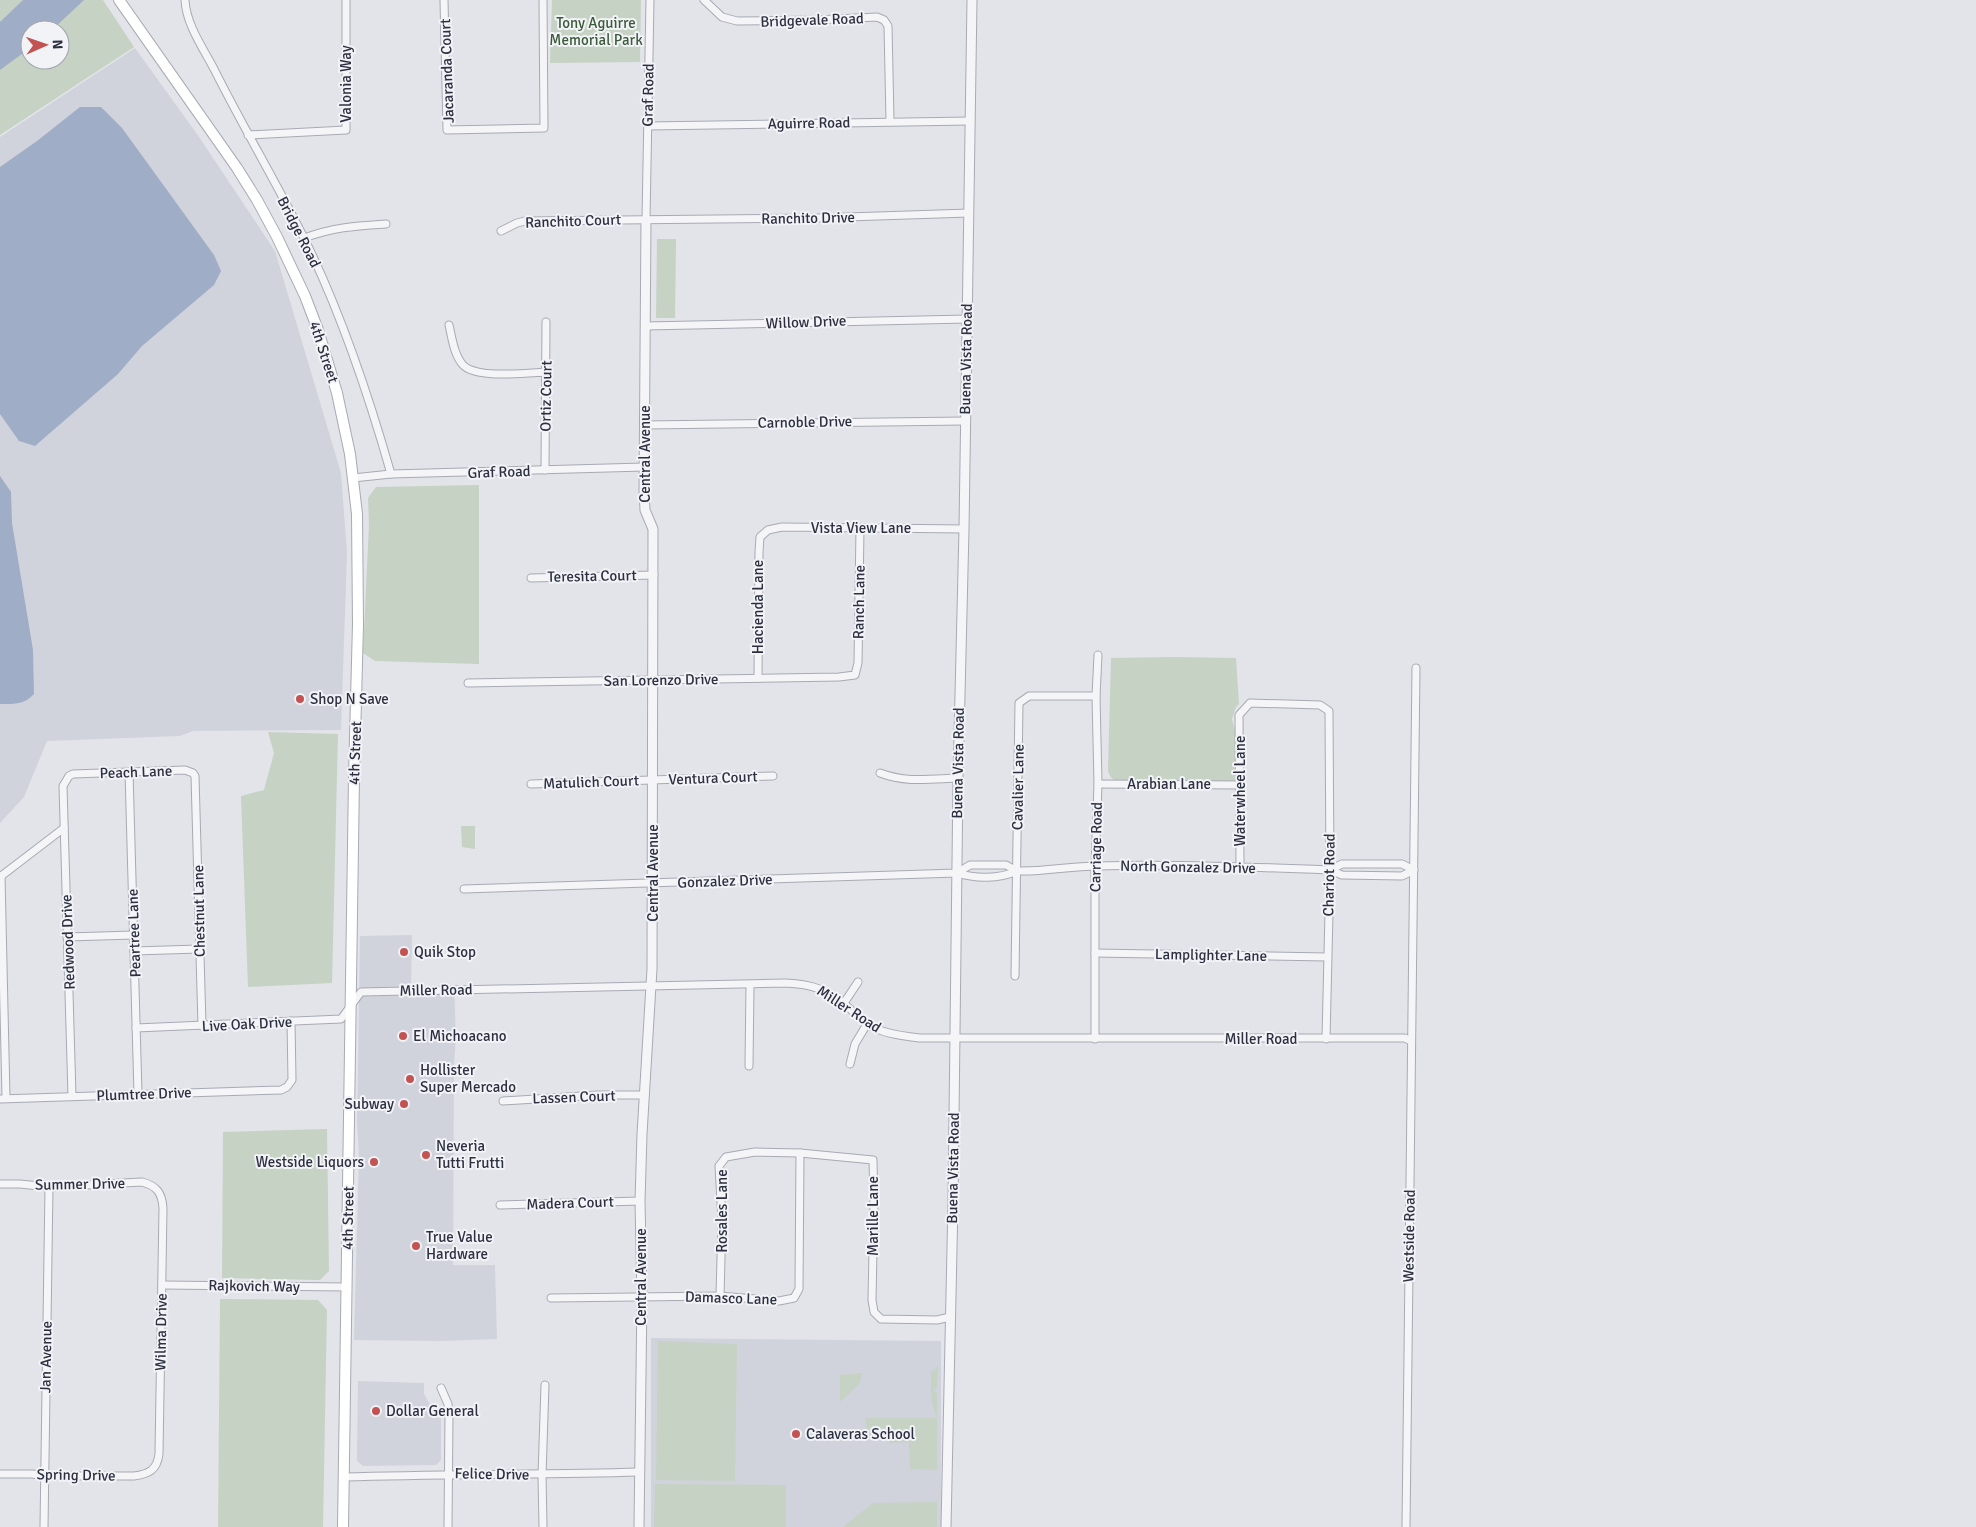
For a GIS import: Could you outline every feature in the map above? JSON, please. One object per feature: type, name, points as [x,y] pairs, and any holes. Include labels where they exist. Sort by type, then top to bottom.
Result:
[{"type":"main road","name":"4th Street","points":[[121,4],[237,168],[277,237],[305,296],[318,330],[337,393],[353,478],[357,514],[358,615],[343,1527]]},
{"type":"street","name":"Bridge Road","points":[[185,0],[190,22],[304,238],[331,295],[352,347],[391,474]]},
{"type":"street","name":"Valonia Way","points":[[248,135],[346,130],[346,0]]},
{"type":"street","name":"Jacaranda Court","points":[[444,0],[447,130],[544,128],[543,0]]},
{"type":"street","name":"Graf Road","points":[[646,220],[650,0]]},
{"type":"street","name":"Bridgevale Road","points":[[704,0],[722,17],[738,21],[877,17],[884,20],[888,26],[890,121]]},
{"type":"street","name":"Buena Vista Road","points":[[946,1527],[972,0]]},
{"type":"street","name":"Aguirre Road","points":[[648,126],[970,121]]},
{"type":"street","name":"Ranchito Drive","points":[[646,220],[837,218],[968,213]]},
{"type":"street","name":"Ranchito Court","points":[[501,231],[525,221],[646,220]]},
{"type":"street","name":"Central Avenue","points":[[639,1527],[642,1297],[640,1201],[651,987],[653,883],[653,529],[644,506],[646,220]]},
{"type":"street","points":[[304,238],[341,227],[386,224]]},
{"type":"street","name":"Willow Drive","points":[[646,326],[967,319]]},
{"type":"street","name":"Ortiz Court","points":[[545,470],[546,322]]},
{"type":"street","points":[[449,325],[460,360],[470,370],[483,373],[546,372]]},
{"type":"street","name":"Carnoble Drive","points":[[645,425],[965,421]]},
{"type":"street","name":"Graf Road","points":[[353,478],[391,474],[644,468]]},
{"type":"street","name":"Vista View Lane","points":[[760,536],[768,530],[782,528],[964,529]]},
{"type":"street","name":"Ranch Lane","points":[[854,675],[858,663],[860,528]]},
{"type":"street","name":"Hacienda Lane","points":[[758,678],[760,536]]},
{"type":"street","name":"Teresita Court","points":[[530,578],[654,575]]},
{"type":"street","name":"Carriage Road","points":[[1095,1039],[1095,866],[1098,784],[1096,696],[1098,656]]},
{"type":"street","name":"Westside Road","points":[[1406,1527],[1416,668]]},
{"type":"street","name":"San Lorenzo Drive","points":[[468,683],[839,678],[854,675]]},
{"type":"street","name":"Cavalier Lane","points":[[1015,976],[1019,703],[1029,696],[1096,696]]},
{"type":"street","name":"Waterwheel Lane","points":[[1240,867],[1240,715],[1250,703],[1320,705],[1329,711]]},
{"type":"street","name":"Chariot Road","points":[[1326,1038],[1330,870],[1329,711]]},
{"type":"street","name":"Peach Lane","points":[[63,789],[69,776],[73,774],[190,771],[195,776],[196,797]]},
{"type":"street","name":"Peartree Lane","points":[[129,772],[138,1094]]},
{"type":"street","points":[[880,773],[896,779],[906,780],[958,778]]},
{"type":"street","name":"Ventura Court","points":[[652,780],[773,776]]},
{"type":"street","name":"Matulich Court","points":[[530,784],[652,780]]},
{"type":"street","name":"Arabian Lane","points":[[1098,784],[1240,785]]},
{"type":"street","name":"Redwood Drive","points":[[63,789],[72,1096]]},
{"type":"street","name":"Chestnut Lane","points":[[196,797],[202,1026]]},
{"type":"street","points":[[3,1099],[0,877],[64,828]]},
{"type":"street","name":"North Gonzalez Drive","points":[[1330,870],[1342,864],[1402,864],[1414,870]]},
{"type":"street","name":"North Gonzalez Drive","points":[[957,872],[970,865],[1006,865],[1017,871]]},
{"type":"street","name":"North Gonzalez Drive","points":[[957,872],[969,877],[1005,876],[1017,871],[1037,872],[1095,866],[1240,867],[1330,870],[1342,875],[1402,876],[1414,870]]},
{"type":"street","name":"Gonzalez Drive","points":[[464,889],[957,872]]},
{"type":"street","points":[[67,937],[134,935]]},
{"type":"street","points":[[134,951],[199,949]]},
{"type":"street","name":"Lamplighter Lane","points":[[1095,953],[1327,957]]},
{"type":"street","points":[[844,1003],[858,982]]},
{"type":"street","name":"Miller Road","points":[[351,1004],[361,992],[786,983],[812,985],[826,991],[844,1003],[867,1024],[900,1036],[954,1039],[1405,1038],[1411,1042]]},
{"type":"street","points":[[749,1066],[750,985]]},
{"type":"street","name":"Live Oak Drive","points":[[136,1028],[340,1019],[351,1004]]},
{"type":"street","name":"Plumtree Drive","points":[[3,1099],[281,1090],[287,1087],[292,1080],[291,1021]]},
{"type":"street","points":[[850,1064],[854,1044],[867,1024]]},
{"type":"street","name":"Lassen Court","points":[[503,1101],[598,1095],[645,1095]]},
{"type":"street","name":"Marille Lane","points":[[755,1152],[800,1153],[873,1160],[872,1300],[874,1312],[881,1319],[937,1320],[950,1316]]},
{"type":"street","name":"Rosales Lane","points":[[720,1296],[722,1220],[719,1166],[726,1157],[755,1152]]},
{"type":"street","name":"Damasco Lane","points":[[551,1298],[720,1296],[779,1301],[794,1298],[799,1289],[800,1153]]},
{"type":"street","name":"Summer Drive","points":[[0,1184],[49,1187],[142,1182],[159,1190]]},
{"type":"street","name":"Jan Avenue","points":[[44,1527],[49,1187]]},
{"type":"street","name":"Wilma Drive","points":[[151,1472],[158,1462],[160,1454],[163,1208],[159,1190]]},
{"type":"street","name":"Madera Court","points":[[500,1205],[640,1201]]},
{"type":"street","name":"Rajkovich Way","points":[[162,1285],[347,1287]]},
{"type":"street","points":[[543,1527],[542,1475],[545,1385]]},
{"type":"street","points":[[441,1388],[448,1404],[449,1414],[448,1527]]},
{"type":"street","name":"Spring Drive","points":[[0,1474],[134,1476],[151,1472]]},
{"type":"street","name":"Felice Drive","points":[[344,1476],[542,1475],[640,1472]]},
{"type":"shaded area","points":[[135,48],[197,134],[275,251],[341,473],[347,553],[341,730],[193,731],[180,736],[47,741],[24,797],[0,823],[0,137]]},
{"type":"shaded area","points":[[412,935],[411,987],[454,986],[456,1036],[454,1065],[453,1265],[495,1265],[497,1339],[441,1341],[354,1340],[359,1154],[357,1124],[360,936]]},
{"type":"shaded area","name":"Calaveras School","points":[[651,1338],[941,1341],[941,1527],[651,1527]]},
{"type":"shaded area","points":[[358,1381],[424,1383],[424,1394],[429,1403],[441,1410],[441,1460],[436,1465],[363,1466],[357,1461]]},
{"type":"green space","points":[[0,0],[103,0],[134,47],[0,135]]},
{"type":"green space","name":"Tony Aguirre Memorial Park","points":[[552,0],[641,0],[640,62],[550,63]]},
{"type":"green space","points":[[657,239],[676,239],[675,318],[656,318]]},
{"type":"green space","points":[[479,485],[479,664],[375,661],[363,653],[369,524],[368,498],[376,487]]},
{"type":"green space","points":[[1111,658],[1236,658],[1239,704],[1232,719],[1237,739],[1237,781],[1121,782],[1113,779],[1109,774]]},
{"type":"green space","points":[[268,732],[338,734],[332,983],[248,987],[241,796],[264,790],[274,753]]},
{"type":"green space","points":[[461,826],[475,826],[475,849],[462,847]]},
{"type":"green space","points":[[327,1129],[329,1271],[320,1280],[222,1278],[223,1132]]},
{"type":"green space","points":[[220,1299],[318,1300],[327,1310],[323,1527],[218,1527]]},
{"type":"green space","points":[[658,1341],[737,1344],[735,1481],[656,1480]]},
{"type":"green space","points":[[938,1366],[937,1388],[932,1391],[937,1392],[937,1417],[932,1401],[931,1372]]},
{"type":"green space","points":[[862,1373],[860,1383],[840,1402],[840,1375]]},
{"type":"green space","points":[[865,1418],[937,1418],[937,1470],[910,1469],[909,1442],[889,1443],[889,1428],[867,1429]]},
{"type":"green space","points":[[655,1484],[786,1485],[786,1527],[654,1527]]},
{"type":"green space","points":[[937,1502],[937,1527],[843,1527],[873,1503]]},
{"type":"water","points":[[23,0],[84,0],[63,20],[20,20],[20,55],[0,70],[0,22]]},
{"type":"water","points":[[80,107],[101,107],[122,128],[214,255],[221,271],[214,285],[142,346],[118,374],[35,446],[19,441],[0,414],[0,167]]},
{"type":"water","points":[[0,476],[11,492],[12,523],[33,650],[34,694],[23,702],[10,704],[0,704]]},
{"type":"place","name":"Shop N Save","points":[[300,699]]},
{"type":"place","name":"Quik Stop","points":[[404,952]]},
{"type":"place","name":"El Michoacano","points":[[403,1036]]},
{"type":"place","name":"Hollister Super Mercado","points":[[410,1079]]},
{"type":"place","name":"Subway","points":[[404,1104]]},
{"type":"place","name":"Neveria Tutti Frutti","points":[[426,1155]]},
{"type":"place","name":"Westside Liquors","points":[[374,1162]]},
{"type":"place","name":"True Value Hardware","points":[[416,1246]]},
{"type":"place","name":"Dollar General","points":[[376,1411]]},
{"type":"place","name":"Calaveras School","points":[[796,1434]]}]
